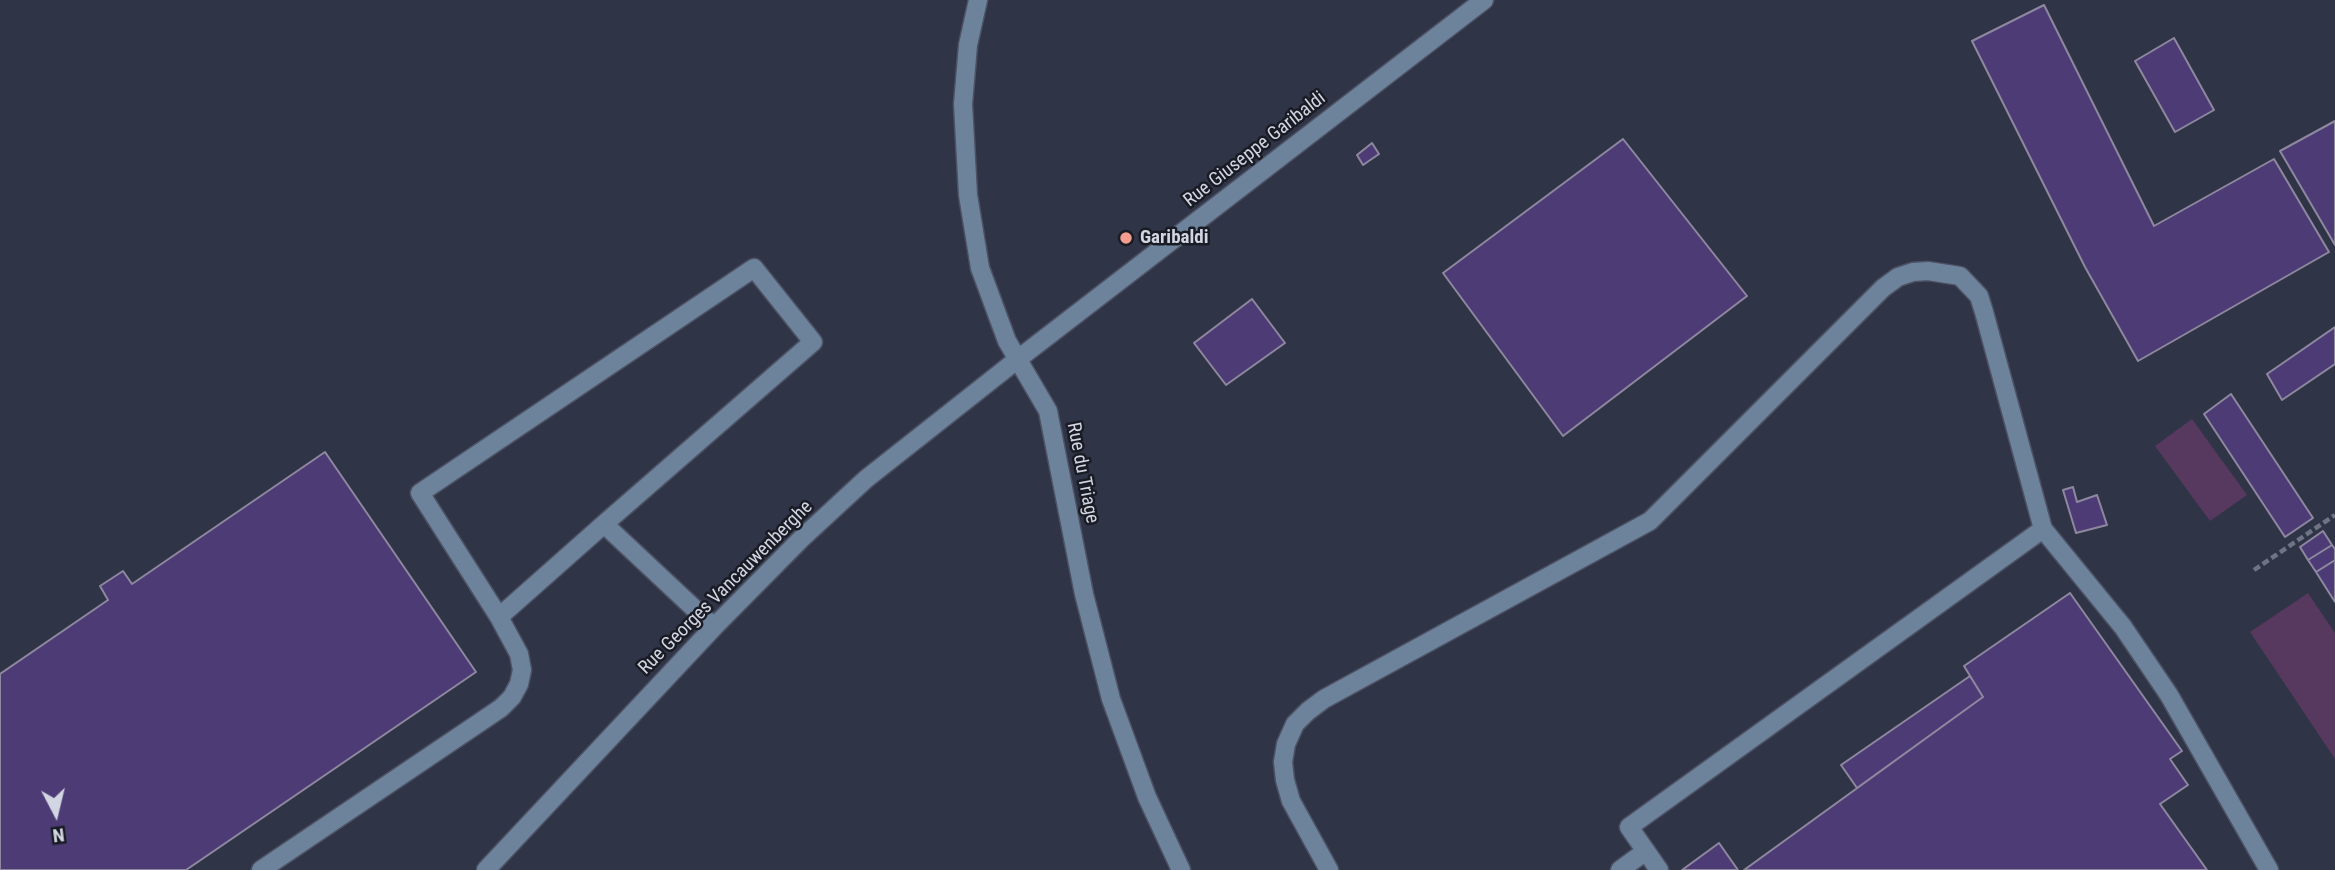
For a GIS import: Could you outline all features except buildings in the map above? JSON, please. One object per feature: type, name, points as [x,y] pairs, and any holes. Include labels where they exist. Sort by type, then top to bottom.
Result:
[{"type":"street","name":"Rue du Triage","points":[[978,0],[968,46],[963,104],[968,195],[980,268],[998,320],[1048,411],[1084,594],[1111,699],[1140,778],[1181,870]]},
{"type":"street","name":"Rue Giuseppe Garibaldi","points":[[1018,359],[1484,0]]},
{"type":"street","points":[[261,870],[501,708],[512,697],[519,684],[522,670],[519,654],[499,617],[419,494],[754,268],[813,342],[499,617]]},
{"type":"street","points":[[1329,870],[1290,801],[1284,780],[1286,744],[1295,724],[1325,699],[1650,521],[1883,288],[1898,277],[1913,272],[1960,276],[1979,296],[2043,529],[2123,627],[2155,675],[2269,870]]},
{"type":"street","name":"Rue Georges Vancauwenberghe","points":[[486,870],[784,556],[866,479],[1018,359]]},
{"type":"street","points":[[604,524],[714,627]]},
{"type":"street","points":[[1659,870],[1629,827],[2043,529]]},
{"type":"street","points":[[1620,870],[1646,851]]},
{"type":"path","points":[[2254,570],[2335,515]]},
{"type":"shaded area","points":[[2192,419],[2247,495],[2210,521],[2155,446]]},
{"type":"shaded area","points":[[2308,593],[2335,633],[2335,759],[2250,632]]},
{"type":"place","name":"Garibaldi","points":[[1126,238]]}]
